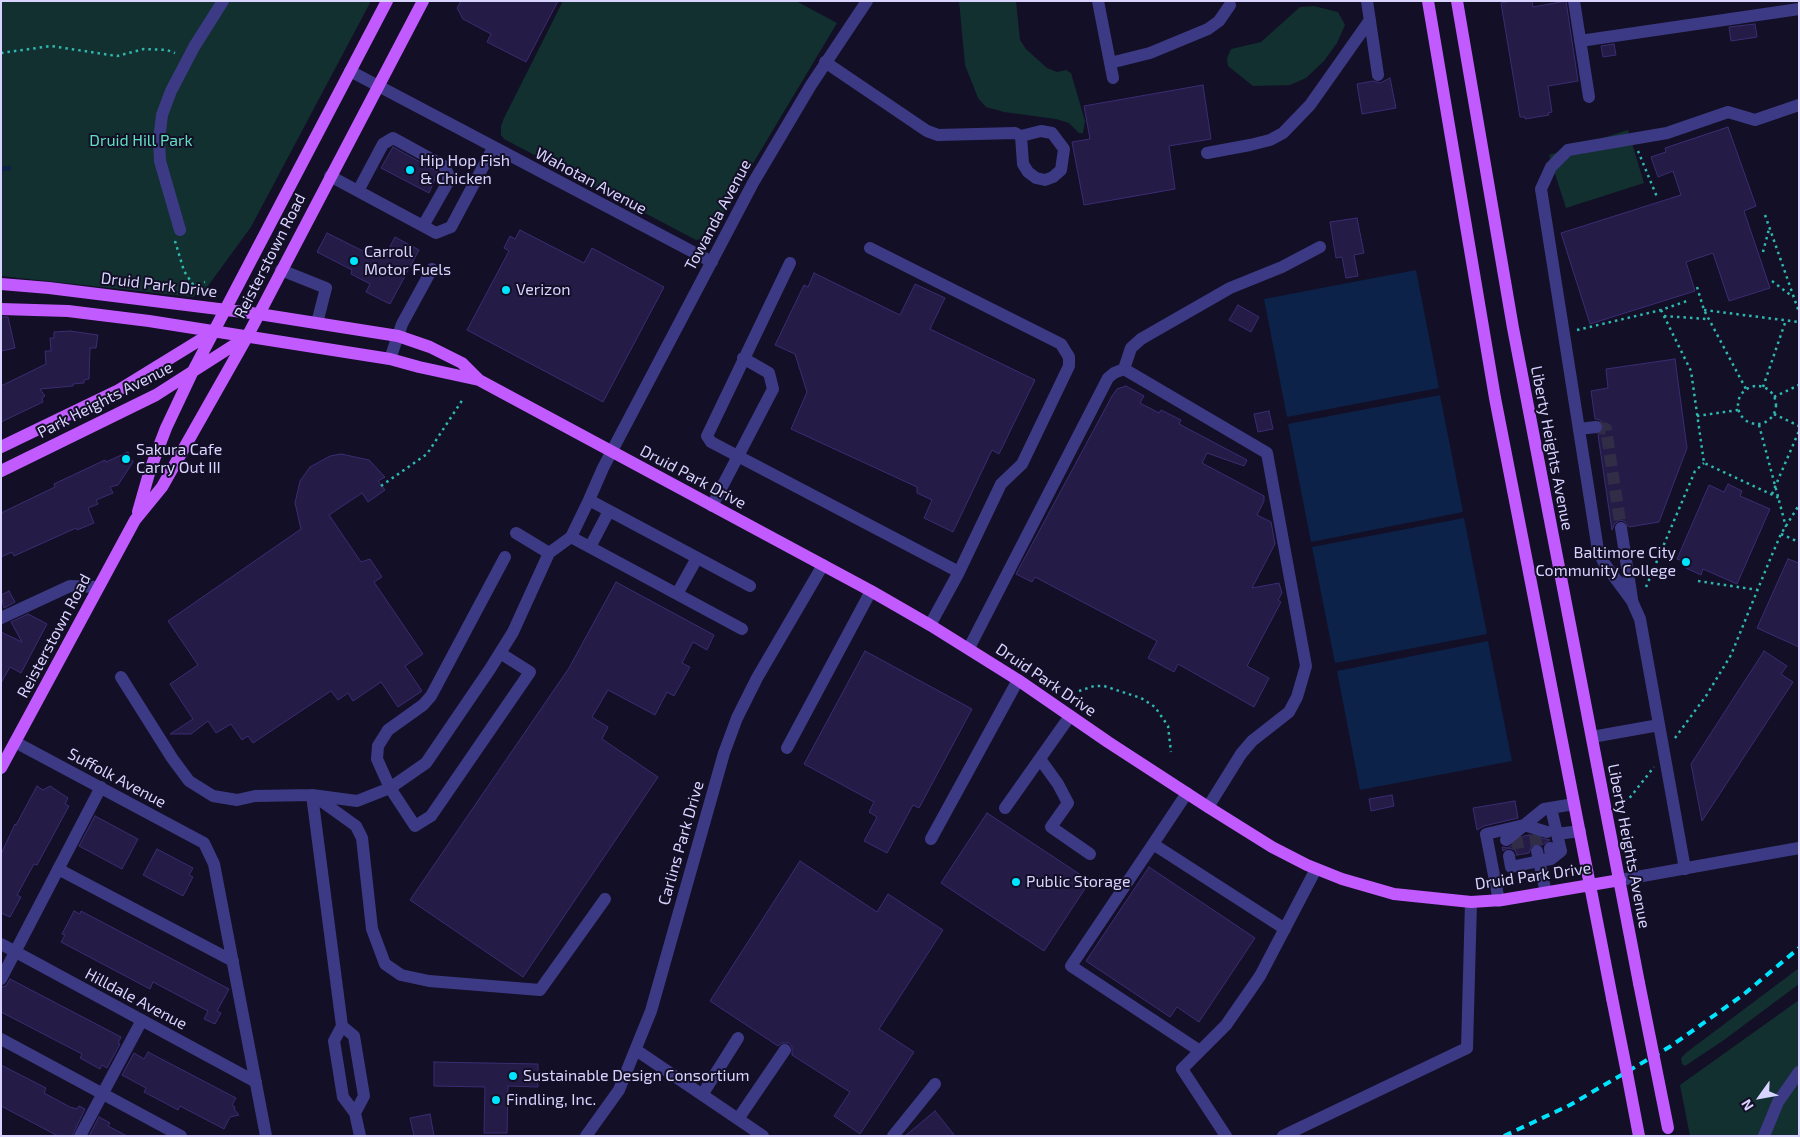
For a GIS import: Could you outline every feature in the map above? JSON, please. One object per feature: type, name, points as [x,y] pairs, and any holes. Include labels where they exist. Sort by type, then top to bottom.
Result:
[{"type":"main road","name":"Reisterstown Road","points":[[135,520],[150,470],[166,428],[192,373],[387,1]]},
{"type":"main road","name":"Reisterstown Road","points":[[1,768],[135,520],[162,487],[247,337],[423,1]]},
{"type":"main road","points":[[1428,1],[1495,398],[1639,1136]]},
{"type":"main road","name":"Liberty Heights Avenue","points":[[1457,1],[1515,338],[1669,1132]]},
{"type":"main road","name":"Druid Park Drive","points":[[1,284],[50,288],[259,314],[398,336],[430,347],[462,363],[478,380]]},
{"type":"main road","name":"Druid Park Drive","points":[[1,309],[68,311],[149,321],[390,359],[478,380],[871,591],[930,625],[969,648],[1187,793],[1272,847],[1316,869],[1349,882],[1394,894],[1471,902],[1499,900],[1620,880]]},
{"type":"main road","name":"Park Heights Avenue","points":[[1,447],[117,391],[213,332]]},
{"type":"main road","name":"Park Heights Avenue","points":[[1,471],[148,400],[247,337]]},
{"type":"street","points":[[180,230],[164,182],[159,140],[162,115],[191,52],[223,1]]},
{"type":"street","name":"Towanda Avenue","points":[[570,537],[612,452],[775,143],[825,62],[866,1]]},
{"type":"street","points":[[1098,1],[1113,78]]},
{"type":"street","points":[[1366,1],[1378,75]]},
{"type":"street","points":[[1574,1],[1589,96]]},
{"type":"street","points":[[1110,63],[1150,53],[1208,29],[1219,22],[1230,5]]},
{"type":"street","points":[[1580,41],[1799,9]]},
{"type":"street","points":[[1207,154],[1270,140],[1283,133],[1297,121],[1310,105],[1370,20]]},
{"type":"street","points":[[825,62],[927,131],[938,135],[1007,132],[1021,136]]},
{"type":"street","name":"Wahotan Avenue","points":[[350,71],[712,262]]},
{"type":"street","points":[[1685,869],[1640,619],[1632,602],[1604,563],[1598,550],[1541,189],[1551,167],[1568,150],[1667,133],[1728,112],[1755,120],[1799,105]]},
{"type":"street","points":[[358,191],[386,141],[393,138],[444,166],[448,174],[448,182],[423,226]]},
{"type":"street","points":[[330,176],[436,233],[451,227],[493,148]]},
{"type":"street","points":[[969,648],[1108,378],[1124,369],[1131,348],[1141,339],[1230,288],[1282,267],[1320,247]]},
{"type":"street","points":[[870,248],[1061,344],[1069,357],[1068,366],[1022,464],[1001,484],[959,572],[930,625]]},
{"type":"street","points":[[790,263],[707,436],[711,442],[959,572]]},
{"type":"street","points":[[390,359],[398,336],[432,269]]},
{"type":"street","points":[[282,270],[326,288],[317,323]]},
{"type":"street","points":[[712,506],[773,389],[769,373],[743,358]]},
{"type":"street","points":[[1124,369],[1267,453],[1306,666],[1297,697],[1289,712],[1252,741],[1241,754],[1208,806]]},
{"type":"street","points":[[1579,429],[1596,427]]},
{"type":"street","points":[[589,500],[750,586]]},
{"type":"street","points":[[590,547],[609,511]]},
{"type":"street","points":[[1621,528],[1632,602]]},
{"type":"street","points":[[516,533],[549,553]]},
{"type":"street","points":[[121,677],[172,758],[189,780],[213,796],[237,800],[255,796],[312,795],[357,801],[390,788],[426,763],[514,632],[549,553],[570,537],[742,629]]},
{"type":"street","points":[[500,653],[530,672],[431,816],[416,826],[390,788],[377,759],[380,740],[388,730],[423,705],[431,696],[505,557]]},
{"type":"street","points":[[677,594],[697,558]]},
{"type":"street","name":"Carlins Park Drive","points":[[586,1136],[619,1090],[651,1010],[724,753],[737,718],[757,678],[823,565]]},
{"type":"street","points":[[1,618],[70,586],[98,587]]},
{"type":"street","points":[[787,748],[871,591]]},
{"type":"street","points":[[931,839],[1018,680]]},
{"type":"street","points":[[1005,808],[1070,716]]},
{"type":"street","points":[[1592,738],[1659,725]]},
{"type":"street","name":"Suffolk Avenue","points":[[15,742],[204,843],[214,864],[233,961]]},
{"type":"street","points":[[1040,759],[1058,784],[1068,803],[1051,827],[1090,854]]},
{"type":"street","points":[[1,979],[101,788]]},
{"type":"street","points":[[1187,793],[1072,966],[1200,1051]]},
{"type":"street","points":[[312,795],[356,826],[362,838],[372,929],[385,964],[401,974],[429,981],[540,990],[605,899]]},
{"type":"street","points":[[312,795],[342,1026],[334,1041],[343,1097],[355,1112],[360,1136]]},
{"type":"street","points":[[1511,838],[1544,809],[1574,804]]},
{"type":"street","points":[[1546,833],[1551,808]]},
{"type":"street","points":[[1499,900],[1486,834],[1524,825],[1546,833],[1580,831]]},
{"type":"street","points":[[1517,858],[1561,851],[1546,833]]},
{"type":"street","points":[[1154,844],[1285,929]]},
{"type":"street","points":[[1620,880],[1799,848]]},
{"type":"street","points":[[1544,855],[1546,893]]},
{"type":"street","points":[[58,869],[233,961],[266,1136]]},
{"type":"street","points":[[1226,1136],[1182,1070],[1226,1025],[1260,976],[1316,869]]},
{"type":"street","points":[[1283,1136],[1467,1048],[1471,902]]},
{"type":"street","name":"Hilldale Avenue","points":[[1,944],[256,1082]]},
{"type":"street","points":[[80,1136],[142,1020]]},
{"type":"street","points":[[342,1026],[354,1036],[364,1096],[355,1112]]},
{"type":"street","points":[[702,1095],[738,1038]]},
{"type":"street","points":[[1,1039],[181,1136]]},
{"type":"street","points":[[636,1050],[763,1136]]},
{"type":"street","points":[[738,1119],[785,1050]]},
{"type":"street","points":[[1764,1136],[1778,1102],[1799,1072]]},
{"type":"street","points":[[893,1136],[935,1084]]},
{"type":"path","points":[[1,53],[51,46],[117,56],[144,49],[191,52]]},
{"type":"path","points":[[1636,148],[1657,197]]},
{"type":"path","points":[[1765,215],[1799,312]]},
{"type":"path","points":[[1763,252],[1769,228]]},
{"type":"path","points":[[180,230],[174,238],[184,271],[194,286],[205,282]]},
{"type":"path","points":[[1772,282],[1794,298]]},
{"type":"path","points":[[1698,287],[1708,319],[1746,389]]},
{"type":"path","points":[[1564,334],[1661,310],[1687,301]]},
{"type":"path","points":[[1661,310],[1691,371],[1704,463]]},
{"type":"path","points":[[1704,310],[1799,322]]},
{"type":"path","points":[[1664,316],[1708,319]]},
{"type":"path","points":[[1763,387],[1786,320]]},
{"type":"path","points":[[1774,397],[1799,385]]},
{"type":"path","points":[[1763,387],[1774,397],[1776,403],[1774,414],[1770,419],[1759,425],[1744,420],[1738,410],[1739,398],[1746,389],[1763,387]]},
{"type":"path","points":[[381,486],[427,454],[463,399]]},
{"type":"path","points":[[1697,416],[1738,410]]},
{"type":"path","points":[[1774,414],[1799,426]]},
{"type":"path","points":[[1759,425],[1786,527]]},
{"type":"path","points":[[1772,494],[1799,431]]},
{"type":"path","points":[[1704,463],[1778,498]]},
{"type":"path","points":[[1646,587],[1695,471],[1704,463]]},
{"type":"path","points":[[1604,804],[1628,800],[1706,696],[1731,655],[1781,534],[1799,505]]},
{"type":"path","points":[[1781,534],[1799,542]]},
{"type":"path","points":[[1698,580],[1758,590]]},
{"type":"path","points":[[1079,691],[1094,686],[1104,686],[1141,698],[1155,707],[1168,726],[1171,752]]},
{"type":"green space","name":"Druid Hill Park","points":[[1,1],[371,1],[251,227],[205,290],[193,297],[1,276]]},
{"type":"green space","points":[[563,1],[796,1],[837,23],[709,237],[696,240],[504,139],[501,135],[501,126],[504,118]]},
{"type":"green space","points":[[959,1],[1016,1],[1020,40],[1026,49],[1047,68],[1057,72],[1066,70],[1071,73],[1085,121],[1083,133],[1079,133],[1069,123],[1056,119],[1004,112],[986,107],[978,98],[965,65]]},
{"type":"green space","points":[[1314,6],[1338,12],[1345,25],[1337,43],[1324,61],[1306,78],[1290,85],[1253,86],[1228,66],[1227,58],[1231,49],[1261,42],[1300,7]]},
{"type":"green space","points":[[1628,130],[1644,183],[1566,208],[1549,155]]},
{"type":"green space","points":[[1799,968],[1799,984],[1724,1040],[1685,1066],[1682,1064],[1681,1058],[1687,1052]]},
{"type":"green space","points":[[1799,1000],[1799,1136],[1690,1136],[1680,1085]]},
{"type":"water","points":[[1416,270],[1439,388],[1287,417],[1264,299]]},
{"type":"water","points":[[1440,395],[1463,512],[1311,542],[1288,424]]},
{"type":"water","points":[[1464,518],[1487,634],[1335,663],[1312,547]]},
{"type":"water","points":[[1488,641],[1512,761],[1360,790],[1337,671]]},
{"type":"building","points":[[461,1],[558,1],[526,62],[487,42],[491,34],[463,19],[457,8]]},
{"type":"building","points":[[1532,1],[1533,7],[1566,1],[1578,81],[1548,86],[1552,112],[1548,113],[1549,115],[1525,119],[1525,117],[1520,117],[1501,3]]},
{"type":"building","points":[[1755,24],[1757,37],[1731,41],[1729,27]]},
{"type":"building","points":[[1614,44],[1616,55],[1603,57],[1601,46]]},
{"type":"building","points":[[1390,78],[1396,108],[1362,114],[1357,84],[1373,81],[1380,83]]},
{"type":"building","points":[[1203,85],[1211,139],[1169,146],[1175,189],[1084,205],[1072,142],[1090,139],[1084,106]]},
{"type":"building","points":[[1728,127],[1756,206],[1744,211],[1770,288],[1729,301],[1713,253],[1686,262],[1695,291],[1590,324],[1561,233],[1681,195],[1673,171],[1658,177],[1651,157],[1666,152],[1665,148]]},
{"type":"building","name":"Hip Hop Fish & Chicken","points":[[393,147],[438,172],[429,193],[381,168]]},
{"type":"building","points":[[1357,218],[1364,253],[1354,255],[1358,276],[1346,278],[1342,257],[1336,258],[1330,222]]},
{"type":"building","points":[[520,230],[584,263],[592,248],[664,287],[603,402],[467,330],[509,251],[504,248],[510,236],[515,239]]},
{"type":"building","points":[[327,233],[363,251],[366,245],[385,256],[395,237],[419,250],[390,304],[366,292],[370,284],[351,274],[352,270],[317,252]]},
{"type":"building","points":[[814,273],[900,315],[915,284],[945,298],[930,329],[1035,380],[999,454],[992,450],[953,532],[924,518],[932,500],[917,493],[917,487],[791,429],[807,392],[795,354],[775,345],[804,285],[808,287]]},
{"type":"building","points":[[1238,305],[1259,317],[1251,332],[1229,320]]},
{"type":"building","points":[[1,317],[8,317],[15,348],[1,351]]},
{"type":"building","points":[[70,331],[98,335],[96,348],[90,348],[89,379],[84,380],[84,383],[73,384],[73,386],[40,389],[45,396],[42,398],[43,402],[1,422],[1,386],[46,364],[45,351],[51,351],[50,338],[54,338],[54,332]]},
{"type":"building","points":[[1675,359],[1687,448],[1659,522],[1629,527],[1624,521],[1619,520],[1612,530],[1598,435],[1603,431],[1604,426],[1600,420],[1595,419],[1591,391],[1608,388],[1606,369]]},
{"type":"building","points":[[1126,386],[1144,396],[1140,403],[1159,413],[1161,410],[1181,420],[1179,424],[1247,460],[1244,466],[1207,453],[1202,463],[1264,496],[1264,501],[1257,515],[1271,522],[1275,544],[1252,588],[1279,583],[1282,593],[1278,600],[1281,602],[1247,666],[1269,678],[1254,707],[1178,664],[1174,672],[1148,658],[1157,641],[1035,577],[1032,582],[1016,574],[1112,396],[1117,389]]},
{"type":"building","points":[[1269,411],[1273,429],[1258,432],[1254,414]]},
{"type":"building","points":[[128,452],[133,462],[118,485],[110,487],[113,493],[96,500],[98,504],[88,508],[94,523],[77,530],[76,528],[14,556],[12,552],[1,557],[1,513],[55,487],[54,484],[105,460],[106,462]]},
{"type":"building","points":[[341,454],[369,460],[385,477],[378,481],[385,490],[368,502],[362,493],[329,515],[361,562],[370,559],[382,577],[374,582],[423,654],[405,666],[422,691],[398,707],[381,682],[353,701],[348,693],[338,700],[331,691],[253,743],[248,736],[242,740],[231,724],[216,733],[208,721],[191,734],[170,734],[193,719],[170,684],[198,665],[168,621],[301,529],[295,503],[300,481],[310,467],[330,456]]},
{"type":"building","points":[[1728,484],[1742,491],[1740,496],[1770,509],[1737,584],[1703,569],[1701,575],[1686,568],[1688,563],[1677,559],[1709,485],[1724,492]]},
{"type":"building","points":[[1788,559],[1799,563],[1799,647],[1757,628]]},
{"type":"building","points":[[616,582],[714,635],[707,650],[693,642],[682,663],[690,667],[674,696],[667,692],[655,715],[608,690],[592,717],[608,727],[602,739],[658,777],[523,977],[410,900],[569,668]]},
{"type":"building","points":[[9,591],[15,602],[4,608],[1,595]]},
{"type":"building","points":[[28,614],[47,624],[21,673],[10,667],[1,683],[1,632],[22,642],[11,622]]},
{"type":"building","points":[[865,651],[972,709],[919,808],[913,805],[887,853],[864,841],[877,817],[869,812],[874,802],[804,764]]},
{"type":"building","points":[[1764,651],[1787,666],[1781,674],[1793,682],[1702,821],[1691,764]]},
{"type":"building","points":[[37,786],[43,790],[50,786],[68,798],[65,804],[69,806],[37,865],[34,864],[17,895],[21,897],[10,917],[1,913],[1,854],[15,824]]},
{"type":"building","points":[[1392,795],[1394,806],[1371,811],[1369,799]]},
{"type":"building","points":[[1515,801],[1518,818],[1484,826],[1477,830],[1473,808]]},
{"type":"building","name":"Public Storage","points":[[987,813],[1090,881],[1044,951],[941,883]]},
{"type":"building","points":[[95,816],[138,839],[122,869],[79,846]]},
{"type":"building","points":[[1529,835],[1550,840],[1542,845],[1536,843],[1532,845],[1529,853],[1517,855],[1515,850],[1508,848],[1524,836]]},
{"type":"building","points":[[157,849],[193,868],[189,875],[193,877],[183,896],[143,875]]},
{"type":"building","points":[[800,861],[877,912],[888,894],[943,930],[879,1029],[914,1052],[860,1134],[834,1116],[850,1092],[792,1055],[792,1047],[789,1043],[782,1043],[778,1046],[710,1001]]},
{"type":"building","points":[[1149,867],[1255,938],[1199,1022],[1177,1007],[1170,1017],[1086,961]]},
{"type":"building","points":[[74,911],[80,914],[81,911],[229,989],[217,1011],[221,1013],[215,1024],[204,1019],[208,1011],[153,982],[150,989],[61,942],[65,935],[62,934]]},
{"type":"building","points":[[10,979],[121,1037],[118,1043],[120,1044],[107,1068],[102,1065],[100,1069],[80,1058],[82,1054],[1,1012],[1,987],[6,986]]},
{"type":"building","points":[[148,1052],[236,1098],[232,1105],[239,1115],[230,1117],[224,1129],[180,1106],[178,1110],[144,1092],[146,1088],[122,1075],[134,1053],[144,1059]]},
{"type":"building","points":[[434,1062],[538,1064],[538,1087],[508,1086],[507,1133],[484,1133],[485,1087],[434,1086]]},
{"type":"building","points":[[1,1065],[46,1088],[44,1093],[70,1107],[77,1109],[79,1106],[85,1109],[72,1136],[58,1136],[1,1106]]},
{"type":"building","points":[[935,1111],[955,1136],[905,1136]]},
{"type":"building","points":[[430,1114],[434,1136],[414,1136],[410,1118]]},
{"type":"building","points":[[99,1117],[110,1123],[108,1126],[127,1136],[89,1136]]},
{"type":"waterway","points":[[1,169],[9,168]]},
{"type":"tunnel","points":[[1596,427],[1606,429],[1621,528]]},
{"type":"tunnel","points":[[1535,834],[1537,851]]},
{"type":"tunnel","points":[[1516,837],[1520,855]]},
{"type":"railway","points":[[1504,1136],[1570,1105],[1671,1046],[1743,995],[1799,948]]},
{"type":"place","name":"Hip Hop Fish & Chicken","points":[[410,170]]},
{"type":"place","name":"Carroll Motor Fuels","points":[[354,261]]},
{"type":"place","name":"Verizon","points":[[506,290]]},
{"type":"place","name":"Sakura Cafe Carry Out III","points":[[126,459]]},
{"type":"place","name":"Baltimore City Community College","points":[[1686,562]]},
{"type":"place","name":"Public Storage","points":[[1016,882]]},
{"type":"place","name":"Sustainable Design Consortium","points":[[513,1076]]},
{"type":"place","name":"Findling, Inc.","points":[[496,1100]]}]
